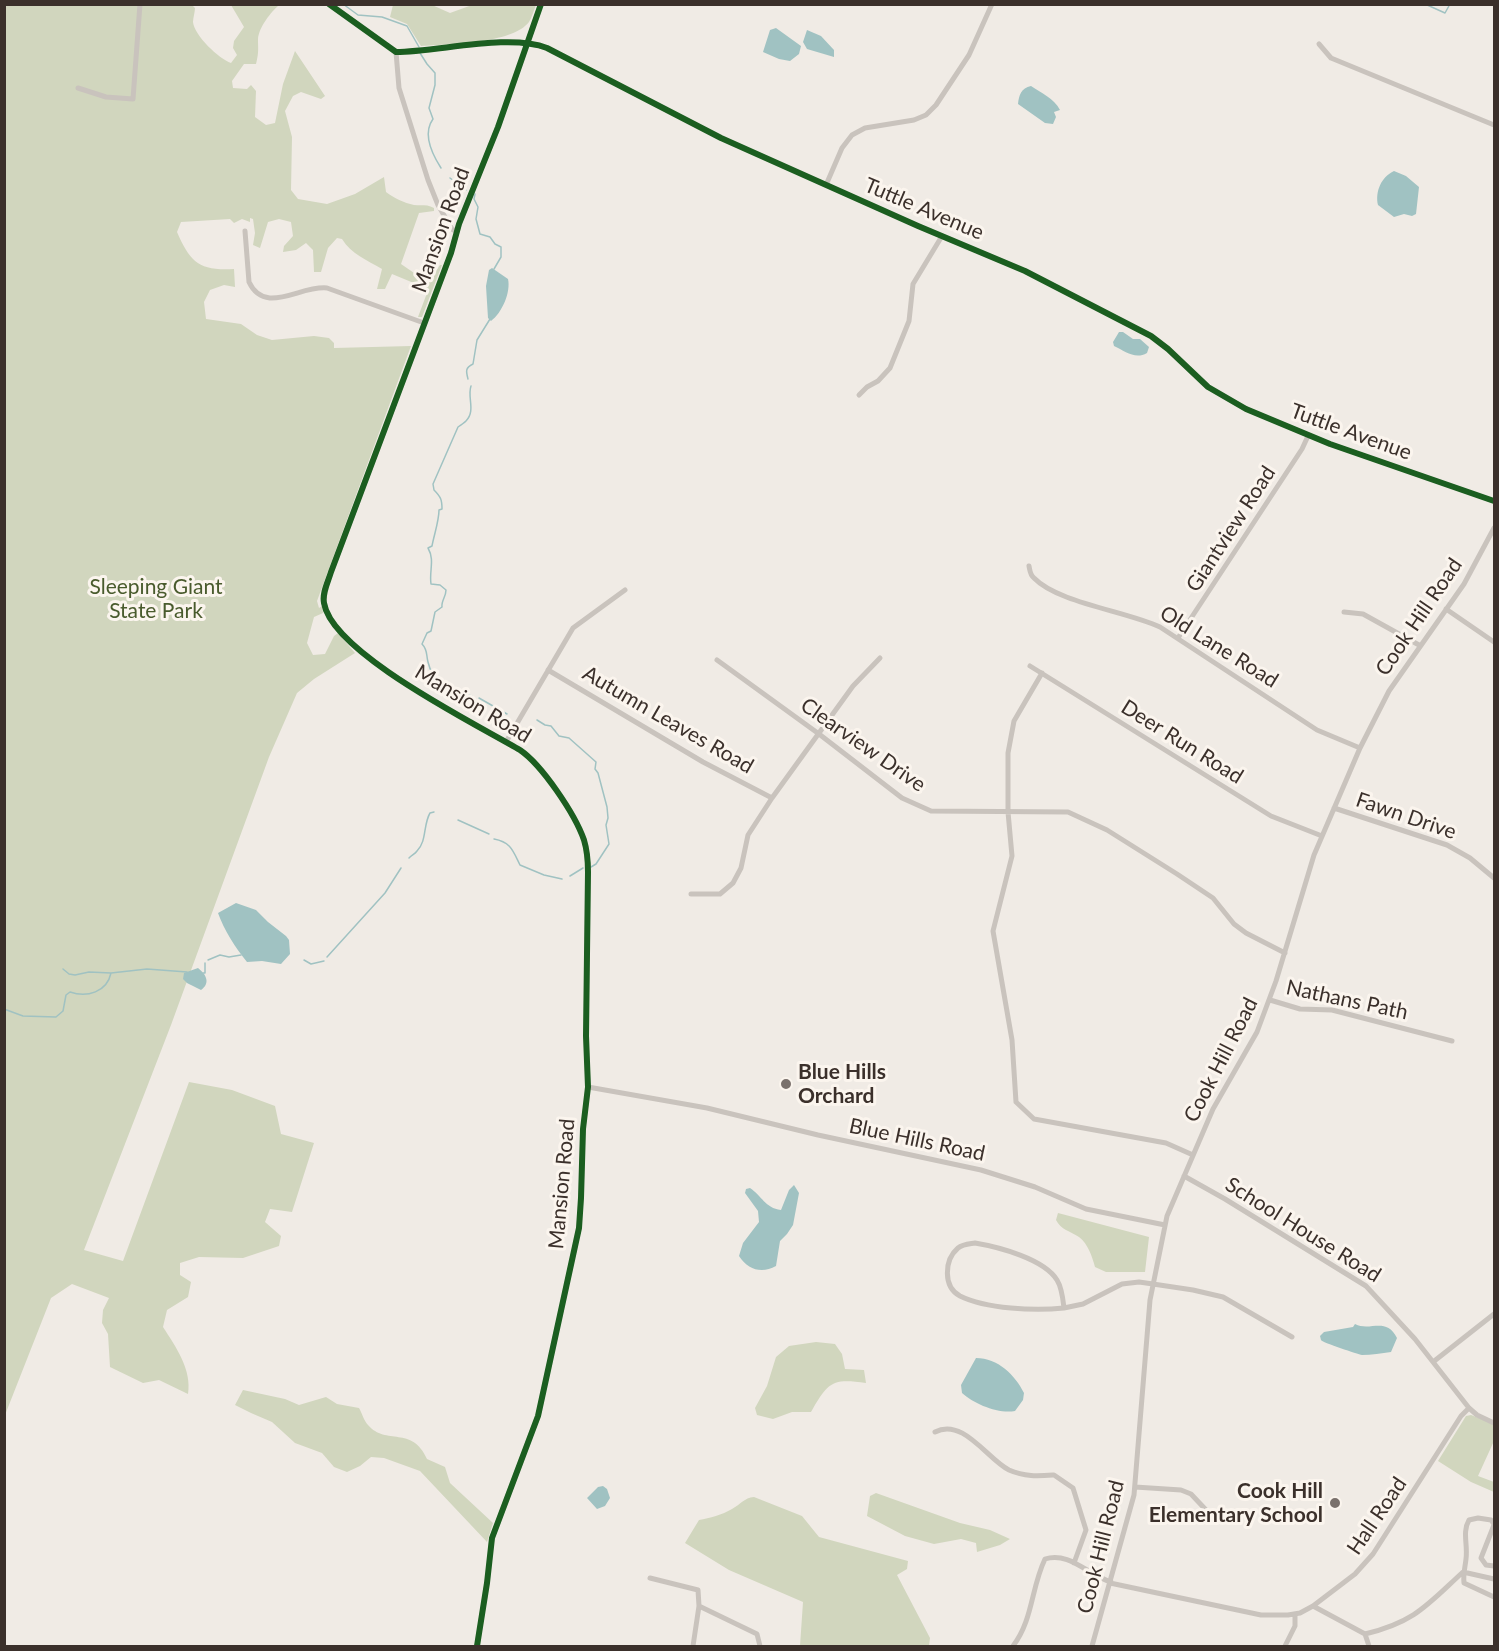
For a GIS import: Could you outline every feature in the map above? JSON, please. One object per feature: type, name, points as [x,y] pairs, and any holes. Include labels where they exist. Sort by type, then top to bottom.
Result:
[{"type":"street","points":[[78,88],[106,97],[133,99],[140,4]]},
{"type":"street","points":[[330,4],[396,52],[399,88],[428,180],[438,205],[452,229],[457,232]]},
{"type":"street","name":"Mansion Road","points":[[477,1647],[492,1538],[538,1416],[576,1241],[588,1087],[586,848],[576,822],[540,768],[525,753],[376,664],[336,625],[324,604],[324,595],[541,4]]},
{"type":"street","points":[[826,185],[842,148],[852,135],[865,128],[914,120],[926,115],[936,105],[969,55],[992,4]]},
{"type":"street","name":"Tuttle Avenue","points":[[396,52],[500,43],[526,43],[547,48],[721,138],[1025,271],[1143,332],[1168,349],[1215,392],[1246,409],[1308,436],[1494,501]]},
{"type":"street","points":[[1319,44],[1331,58],[1494,124]]},
{"type":"street","points":[[245,231],[249,282],[251,288],[262,296],[273,299],[304,290],[327,288],[424,322]]},
{"type":"street","points":[[859,395],[878,381],[890,368],[909,321],[913,284],[942,236]]},
{"type":"street","name":"Giantview Road","points":[[1178,638],[1302,449],[1308,436]]},
{"type":"street","name":"Cook Hill Road","points":[[1092,1647],[1130,1513],[1135,1487],[1153,1284],[1165,1225],[1218,1098],[1254,1039],[1270,1000],[1311,865],[1360,748],[1389,691],[1476,565],[1494,528]]},
{"type":"street","name":"Old Lane Road","points":[[1029,566],[1031,575],[1049,589],[1139,618],[1178,638],[1317,730],[1360,748]]},
{"type":"street","points":[[506,742],[573,628],[625,590]]},
{"type":"street","points":[[1446,609],[1494,642]]},
{"type":"street","points":[[1344,612],[1363,614],[1419,645]]},
{"type":"street","points":[[691,894],[720,894],[733,883],[741,868],[748,835],[772,798],[853,686],[880,658]]},
{"type":"street","name":"Clearview Drive","points":[[717,660],[902,798],[931,811],[1068,812],[1107,830],[1213,898],[1234,924],[1246,933],[1285,953]]},
{"type":"street","name":"Deer Run Road","points":[[1030,666],[1271,816],[1322,836]]},
{"type":"street","name":"Autumn Leaves Road","points":[[548,670],[703,762],[772,798]]},
{"type":"street","points":[[1042,673],[1014,721],[1008,753],[1008,812],[1012,856],[993,931],[1012,1040],[1016,1102],[1034,1119],[1166,1143],[1193,1155]]},
{"type":"street","name":"Fawn Drive","points":[[1334,808],[1447,845],[1470,858],[1494,878]]},
{"type":"street","name":"Nathans Path","points":[[1270,1000],[1300,1009],[1332,1010],[1452,1041]]},
{"type":"street","name":"Blue Hills Road","points":[[588,1087],[707,1108],[818,1135],[981,1170],[1035,1187],[1086,1209],[1165,1225]]},
{"type":"street","name":"School House Road","points":[[1184,1176],[1366,1286],[1388,1307],[1468,1408],[1494,1423]]},
{"type":"street","points":[[1064,1308],[1060,1285],[1056,1278],[1049,1270],[1019,1255],[996,1247],[964,1244],[951,1257],[947,1272],[948,1284],[953,1292],[986,1305],[1064,1308],[1083,1304],[1122,1284],[1139,1282],[1189,1289],[1223,1297],[1292,1337]]},
{"type":"street","points":[[1433,1362],[1494,1314]]},
{"type":"street","name":"Hall Road","points":[[1074,1563],[1110,1582],[1261,1615],[1295,1614],[1313,1606],[1355,1574],[1373,1554],[1468,1408]]},
{"type":"street","points":[[935,1432],[940,1429],[960,1432],[978,1443],[990,1456],[1008,1469],[1031,1477],[1054,1475],[1073,1488],[1086,1530],[1074,1563],[1064,1557],[1054,1556],[1045,1559],[1023,1632],[1013,1647]]},
{"type":"street","points":[[1135,1487],[1181,1490],[1191,1494],[1207,1512],[1227,1514]]},
{"type":"street","points":[[1494,1566],[1486,1565],[1481,1558],[1494,1524],[1491,1520],[1478,1518],[1469,1520],[1465,1526],[1464,1583],[1494,1597]]},
{"type":"street","points":[[1313,1606],[1365,1634],[1388,1629],[1424,1609],[1463,1572]]},
{"type":"street","points":[[1463,1572],[1494,1579]]},
{"type":"street","points":[[650,1578],[698,1590],[699,1606],[693,1647]]},
{"type":"street","points":[[699,1606],[757,1635],[760,1647]]},
{"type":"street","points":[[1285,1647],[1295,1626],[1295,1614]]},
{"type":"street","points":[[1365,1634],[1369,1647]]},
{"type":"green space","name":"Sleeping Giant State Park","points":[[4,5],[192,5],[195,8],[194,27],[202,40],[214,52],[231,63],[237,55],[233,48],[234,41],[244,27],[231,5],[279,5],[261,30],[256,64],[244,64],[232,81],[233,88],[247,89],[251,85],[256,91],[255,117],[266,125],[275,123],[283,84],[295,51],[325,96],[321,99],[301,92],[293,96],[285,111],[292,137],[291,190],[298,199],[327,204],[355,194],[384,177],[386,192],[392,196],[410,204],[434,208],[434,211],[419,213],[401,264],[417,275],[430,280],[442,265],[422,317],[418,317],[427,293],[421,286],[392,274],[385,289],[377,289],[382,269],[355,253],[342,239],[337,238],[328,248],[321,272],[314,272],[313,250],[306,243],[296,250],[283,252],[284,246],[293,236],[291,222],[279,219],[268,222],[260,248],[253,245],[255,233],[253,219],[250,218],[250,222],[242,219],[234,223],[230,219],[181,222],[177,232],[186,251],[197,262],[212,268],[234,269],[235,287],[224,285],[210,290],[204,302],[206,319],[241,324],[257,335],[272,340],[314,336],[329,338],[334,343],[334,348],[411,346],[317,601],[319,608],[322,606],[323,613],[314,617],[307,643],[313,655],[325,654],[334,636],[338,633],[355,653],[314,679],[297,693],[269,757],[171,1025],[84,1250],[123,1261],[189,1082],[232,1090],[275,1106],[281,1134],[314,1143],[292,1212],[270,1209],[265,1222],[281,1236],[279,1246],[243,1258],[199,1257],[180,1263],[180,1275],[191,1282],[188,1297],[167,1310],[163,1327],[178,1351],[188,1376],[188,1394],[159,1380],[143,1383],[110,1367],[108,1334],[102,1323],[103,1310],[109,1298],[72,1284],[51,1298],[5,1415]]},
{"type":"green space","points":[[393,5],[432,5],[450,13],[472,5],[536,5],[529,22],[509,35],[478,42],[421,46],[407,24],[390,17]]},
{"type":"green space","points":[[1058,1213],[1149,1237],[1145,1272],[1106,1272],[1095,1267],[1085,1243],[1058,1223],[1056,1220]]},
{"type":"green space","points":[[816,1342],[835,1344],[842,1354],[845,1369],[864,1370],[866,1383],[845,1381],[832,1384],[822,1394],[811,1412],[792,1412],[773,1419],[757,1415],[755,1408],[767,1386],[776,1357],[789,1346]]},
{"type":"green space","points":[[243,1390],[285,1399],[299,1405],[326,1397],[337,1404],[359,1408],[367,1423],[375,1431],[414,1442],[427,1459],[445,1467],[450,1483],[493,1523],[487,1542],[420,1471],[384,1458],[371,1457],[360,1466],[347,1472],[334,1467],[322,1453],[295,1443],[272,1422],[235,1405]]},
{"type":"green space","points":[[1471,1415],[1494,1424],[1494,1441],[1478,1476],[1494,1482],[1494,1492],[1471,1482],[1438,1461],[1466,1416]]},
{"type":"green space","points":[[876,1493],[960,1523],[990,1530],[1010,1539],[1000,1545],[977,1552],[976,1543],[961,1539],[934,1544],[905,1536],[867,1516],[870,1496]]},
{"type":"green space","points":[[754,1497],[802,1516],[819,1537],[908,1561],[907,1569],[897,1575],[930,1638],[929,1646],[800,1646],[803,1602],[729,1570],[685,1543],[699,1520],[724,1513]]},
{"type":"water","points":[[776,28],[801,46],[799,54],[790,61],[763,52],[770,30]]},
{"type":"water","points":[[807,30],[821,36],[834,50],[834,57],[807,49],[803,42]]},
{"type":"water","points":[[1031,86],[1051,99],[1060,110],[1054,112],[1056,117],[1053,124],[1045,123],[1018,104],[1021,92]]},
{"type":"water","points":[[1394,171],[1406,176],[1419,187],[1416,214],[1412,216],[1404,214],[1394,217],[1378,205],[1377,195],[1380,185]]},
{"type":"water","points":[[492,268],[508,279],[509,284],[502,308],[491,321],[488,318],[486,286],[489,270]]},
{"type":"water","points":[[1119,332],[1133,339],[1140,339],[1149,347],[1147,353],[1138,356],[1114,346],[1113,342]]},
{"type":"water","points":[[236,903],[256,910],[289,940],[290,954],[281,964],[262,961],[247,962],[234,944],[218,913]]},
{"type":"water","points":[[198,968],[207,982],[201,990],[183,979],[184,973]]},
{"type":"water","points":[[794,1185],[799,1193],[793,1225],[780,1241],[776,1266],[761,1270],[747,1265],[739,1256],[743,1243],[759,1222],[758,1211],[745,1193],[746,1189],[750,1188],[767,1204],[781,1210],[789,1190]]},
{"type":"water","points":[[1355,1324],[1383,1326],[1393,1331],[1397,1338],[1391,1352],[1362,1355],[1321,1340],[1320,1336],[1324,1332],[1353,1327]]},
{"type":"water","points":[[976,1358],[998,1364],[1016,1380],[1024,1393],[1023,1400],[1015,1411],[1001,1411],[987,1407],[962,1393],[961,1385]]},
{"type":"water","points":[[603,1486],[607,1489],[610,1498],[605,1506],[597,1509],[587,1498],[598,1487]]},
{"type":"waterway","points":[[343,4],[358,15],[382,17],[407,26],[419,47]]},
{"type":"waterway","points":[[1425,4],[1445,13],[1450,4]]},
{"type":"waterway","points":[[420,53],[435,73],[435,85],[429,108],[433,119],[428,137],[434,157],[441,168]]},
{"type":"waterway","points":[[450,178],[466,190]]},
{"type":"waterway","points":[[475,194],[474,199],[478,207],[476,219],[480,234],[490,237],[495,244],[501,247],[501,257],[494,269]]},
{"type":"waterway","points":[[468,379],[467,370],[473,364],[477,340],[490,319]]},
{"type":"waterway","points":[[471,386],[469,417],[458,427],[433,484],[434,490],[441,499],[442,509],[439,510],[432,546],[428,548],[431,557],[431,584],[440,585],[446,590],[442,607],[435,612],[431,631],[427,633],[422,644],[434,675],[445,685],[472,696]]},
{"type":"waterway","points":[[479,698],[507,714]]},
{"type":"waterway","points":[[537,720],[551,726],[559,736],[569,738],[596,762],[595,769],[607,807],[606,825],[609,844],[596,864],[591,867]]},
{"type":"waterway","points":[[409,858],[420,847],[428,818],[430,813],[434,812]]},
{"type":"waterway","points":[[458,820],[489,834]]},
{"type":"waterway","points":[[494,839],[508,845],[520,865],[544,875],[562,879]]},
{"type":"waterway","points":[[327,957],[385,893],[401,868]]},
{"type":"waterway","points":[[570,876],[583,868]]},
{"type":"waterway","points":[[208,960],[220,955],[229,957],[241,955]]},
{"type":"waterway","points":[[304,960],[311,964],[324,961]]},
{"type":"waterway","points":[[203,973],[205,973],[205,963]]},
{"type":"waterway","points":[[63,969],[75,975],[89,972],[111,973],[147,969],[187,972]]},
{"type":"waterway","points":[[4,1009],[23,1016],[56,1017],[63,1011],[66,995],[70,992],[76,994],[95,992],[105,985],[111,973]]},
{"type":"cycle path","points":[[329,4],[396,52],[513,42],[547,48],[721,138],[1025,271],[1151,336],[1208,387],[1246,409],[1330,444],[1494,501]]},
{"type":"cycle path","points":[[477,1646],[492,1538],[538,1416],[579,1228],[583,1129],[588,1087],[587,852],[580,829],[566,804],[548,778],[529,757],[409,686],[378,665],[333,623],[324,599],[331,572],[451,253],[459,224],[498,127],[541,4]]},
{"type":"place","name":"Blue Hills Orchard","points":[[786,1084]]},
{"type":"place","name":"Cook Hill Elementary School","points":[[1335,1503]]}]
